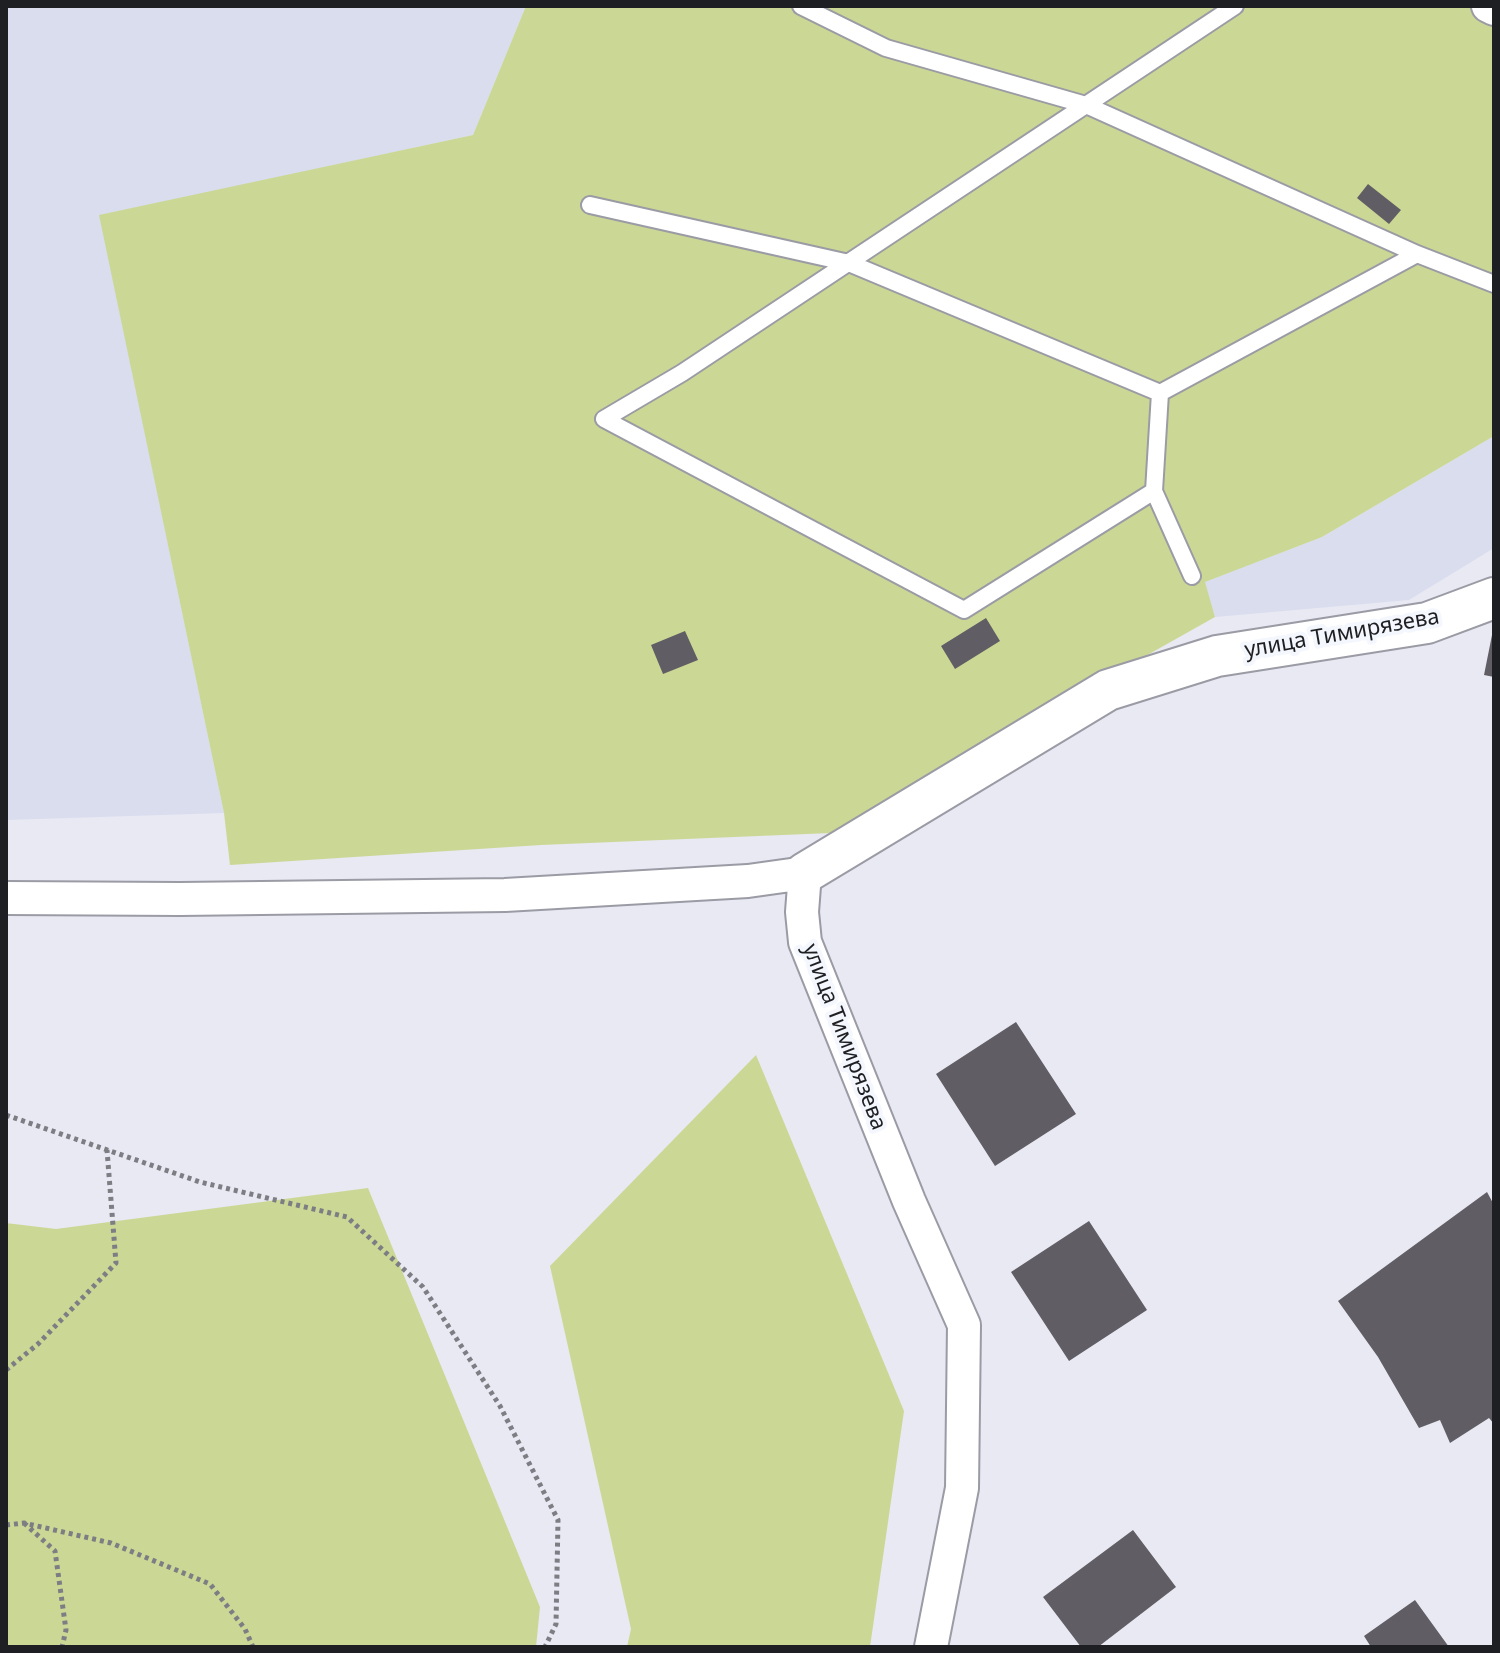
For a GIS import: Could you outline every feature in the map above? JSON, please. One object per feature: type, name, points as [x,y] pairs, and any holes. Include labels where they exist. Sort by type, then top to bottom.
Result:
[{"type":"street","points":[[1488,6],[1494,9]]},
{"type":"street","name":"улица Тимирязева","points":[[931,1647],[962,1488],[964,1325],[909,1201],[805,942],[802,912],[805,873],[1108,690],[1217,656],[1427,623],[1487,610]]},
{"type":"street","points":[[6,898],[505,895],[748,881],[805,873]]},
{"type":"lane","points":[[801,6],[886,48],[1086,105],[1417,254],[1494,284]]},
{"type":"lane","points":[[1154,491],[964,610],[604,419],[682,373],[1235,6]]},
{"type":"lane","points":[[590,205],[849,263],[1160,393]]},
{"type":"lane","points":[[1160,393],[1417,254]]},
{"type":"lane","points":[[1160,393],[1154,491],[1192,576]]},
{"type":"path","points":[[6,1115],[200,1182],[347,1217],[423,1287],[500,1406],[558,1520],[556,1624],[545,1647]]},
{"type":"path","points":[[6,1370],[38,1344],[116,1263],[107,1150]]},
{"type":"path","points":[[6,1525],[24,1523],[111,1543],[210,1584],[245,1629],[253,1647]]},
{"type":"path","points":[[24,1523],[55,1551],[66,1630],[62,1647]]},
{"type":"shaded area","points":[[6,6],[526,6],[473,135],[100,216],[224,813],[6,820]]},
{"type":"shaded area","points":[[1494,436],[1494,548],[1409,600],[1215,617],[1204,582],[1322,537]]},
{"type":"green space","points":[[526,6],[1494,6],[1494,436],[1322,537],[1205,582],[1215,617],[831,833],[541,845],[230,865],[224,813],[99,215],[473,135]]},
{"type":"green space","points":[[756,1055],[904,1411],[870,1647],[627,1647],[631,1629],[550,1266]]},
{"type":"green space","points":[[368,1188],[540,1607],[536,1647],[6,1647],[6,1223],[56,1229]]},
{"type":"building","points":[[1368,184],[1401,210],[1389,224],[1357,198]]},
{"type":"building","points":[[986,618],[1000,641],[955,669],[941,646]]},
{"type":"building","points":[[1494,630],[1494,677],[1484,675]]},
{"type":"building","points":[[685,631],[698,660],[663,674],[651,645]]},
{"type":"building","points":[[1016,1022],[1076,1114],[995,1166],[936,1074]]},
{"type":"building","points":[[1487,1192],[1494,1205],[1494,1424],[1489,1418],[1450,1443],[1440,1420],[1419,1428],[1378,1357],[1338,1301]]},
{"type":"building","points":[[1089,1221],[1147,1310],[1069,1361],[1011,1272]]},
{"type":"building","points":[[1133,1530],[1176,1587],[1098,1647],[1081,1647],[1043,1597]]},
{"type":"building","points":[[1415,1600],[1449,1647],[1371,1647],[1364,1636]]}]
